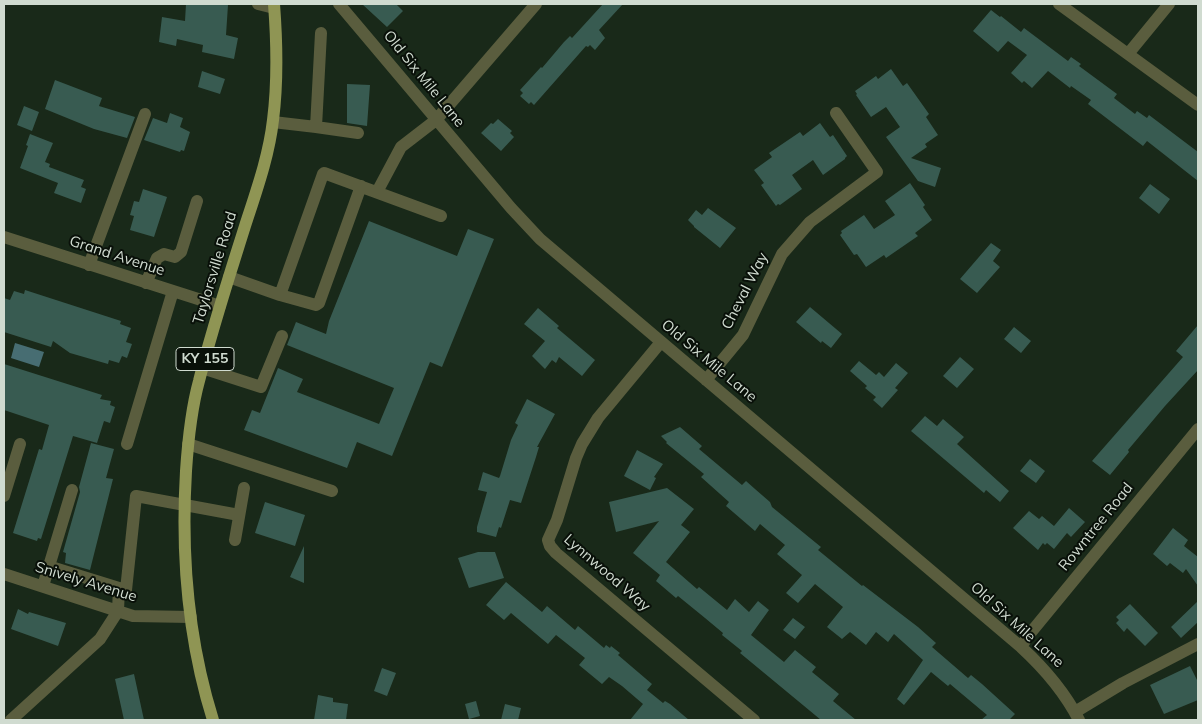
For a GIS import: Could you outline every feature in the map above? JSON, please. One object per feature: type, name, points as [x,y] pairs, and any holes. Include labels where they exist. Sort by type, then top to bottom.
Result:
[{"type":"main road","name":"Taylorsville Road","points":[[213,720],[195,648],[185,570],[184,504],[188,444],[198,383],[254,198],[273,122],[278,48],[274,6]]},
{"type":"street","points":[[258,4],[274,6]]},
{"type":"street","name":"Old Six Mile Lane","points":[[339,4],[540,240],[1021,647],[1053,679],[1077,716]]},
{"type":"street","points":[[377,192],[401,147],[436,120],[536,4]]},
{"type":"street","points":[[1059,4],[1198,106]]},
{"type":"street","points":[[1128,54],[1169,4]]},
{"type":"street","points":[[316,127],[320,33]]},
{"type":"street","name":"Cheval Way","points":[[706,380],[743,335],[782,254],[810,222],[878,172],[836,112]]},
{"type":"street","points":[[89,265],[145,114]]},
{"type":"street","points":[[273,122],[358,133]]},
{"type":"street","points":[[280,295],[322,174],[327,173],[441,216]]},
{"type":"street","points":[[229,277],[280,295],[316,305],[319,303],[361,186]]},
{"type":"street","points":[[146,283],[157,258],[164,254],[174,257],[180,252],[197,201]]},
{"type":"street","name":"Grand Avenue","points":[[4,237],[220,306]]},
{"type":"street","points":[[128,444],[172,291]]},
{"type":"street","points":[[202,368],[261,388],[282,336]]},
{"type":"street","name":"Lynnwood Way","points":[[661,342],[590,430],[576,458],[557,520],[548,540],[550,546],[556,552],[754,720]]},
{"type":"street","name":"Rowntree Road","points":[[1021,647],[1034,628],[1198,429]]},
{"type":"street","points":[[4,496],[20,444]]},
{"type":"street","points":[[188,444],[332,491]]},
{"type":"street","points":[[235,540],[244,488]]},
{"type":"street","points":[[43,586],[72,490]]},
{"type":"street","points":[[48,566],[126,590],[136,496],[239,515]]},
{"type":"street","name":"Snively Avenue","points":[[4,574],[133,616],[190,617]]},
{"type":"street","points":[[11,720],[100,639],[118,611],[119,588]]},
{"type":"street","points":[[1077,716],[1123,683],[1198,644]]},
{"type":"water","points":[[15,343],[44,352],[39,367],[11,358]]},
{"type":"building","points":[[186,4],[228,5],[226,35],[238,38],[234,59],[202,52],[203,45],[177,39],[176,46],[159,42],[162,17],[185,21]]},
{"type":"building","points":[[362,4],[396,4],[403,11],[387,27]]},
{"type":"building","points":[[603,4],[623,4],[599,30],[605,38],[595,50],[590,45],[586,46],[534,105],[531,102],[529,104],[520,96],[523,93],[520,90],[564,42],[570,36],[572,38]]},
{"type":"building","points":[[991,10],[1021,32],[1024,28],[1068,61],[1071,57],[1081,64],[1079,66],[1117,94],[1114,98],[1135,114],[1137,111],[1147,118],[1149,115],[1198,152],[1198,181],[1147,141],[1143,146],[1088,104],[1091,100],[1071,86],[1070,88],[1048,71],[1032,88],[1024,81],[1022,83],[1011,73],[1027,55],[1008,41],[998,52],[973,31]]},
{"type":"building","points":[[891,69],[903,86],[907,83],[929,114],[926,117],[938,135],[925,144],[927,147],[911,158],[941,168],[935,187],[918,181],[886,137],[900,127],[886,107],[871,117],[856,95],[855,91],[876,76],[878,79]]},
{"type":"building","points":[[202,71],[225,79],[220,94],[198,87]]},
{"type":"building","points":[[55,80],[102,98],[99,106],[135,117],[127,138],[94,129],[45,109]]},
{"type":"building","points":[[347,84],[370,85],[367,126],[347,123]]},
{"type":"building","points":[[24,106],[39,112],[32,131],[17,125]]},
{"type":"building","points":[[170,113],[183,118],[180,127],[190,132],[184,151],[181,150],[180,152],[144,140],[153,118],[167,123]]},
{"type":"building","points":[[498,119],[512,131],[510,133],[514,137],[501,151],[481,133]]},
{"type":"building","points":[[820,123],[830,137],[833,135],[847,156],[823,175],[813,160],[792,175],[802,189],[776,206],[761,185],[764,183],[754,170],[772,157],[769,153],[800,132],[803,136]]},
{"type":"building","points":[[30,134],[53,143],[45,162],[50,164],[49,167],[84,180],[81,187],[86,189],[81,203],[54,193],[58,183],[20,168]]},
{"type":"building","points":[[910,183],[925,205],[923,207],[932,220],[915,233],[918,236],[886,258],[884,255],[866,267],[857,254],[854,255],[840,235],[841,231],[864,215],[874,229],[895,215],[885,201]]},
{"type":"building","points":[[1150,184],[1170,199],[1159,214],[1139,198]]},
{"type":"building","points":[[143,189],[167,197],[154,237],[130,230],[134,216],[130,215],[134,201],[139,202]]},
{"type":"building","points":[[708,208],[736,228],[720,248],[688,220],[696,210],[702,215]]},
{"type":"building","points":[[369,221],[457,256],[468,229],[494,239],[442,367],[430,362],[392,456],[357,442],[347,468],[244,430],[252,410],[260,413],[278,368],[303,379],[297,392],[379,424],[394,388],[287,345],[296,322],[326,334],[329,321]]},
{"type":"building","points":[[991,243],[1001,250],[993,261],[1000,267],[977,293],[960,279]]},
{"type":"building","points":[[25,290],[121,321],[120,324],[131,328],[126,342],[132,344],[127,358],[122,356],[119,363],[109,360],[108,364],[70,353],[53,341],[51,347],[4,332],[4,298],[10,300],[14,291],[24,294]]},
{"type":"building","points":[[810,307],[842,334],[831,348],[822,341],[821,343],[796,322]]},
{"type":"building","points":[[538,308],[559,326],[557,328],[595,360],[582,376],[559,357],[556,363],[552,360],[545,369],[532,356],[545,341],[524,324]]},
{"type":"building","points":[[1198,325],[1198,370],[1128,450],[1129,452],[1110,475],[1092,461],[1183,357],[1176,351]]},
{"type":"building","points":[[1014,327],[1031,341],[1021,353],[1004,339]]},
{"type":"building","points":[[960,357],[974,369],[957,388],[943,376]]},
{"type":"building","points":[[859,361],[876,375],[879,372],[884,377],[896,363],[908,373],[895,388],[898,390],[882,408],[873,400],[876,397],[865,388],[867,386],[850,371]]},
{"type":"building","points":[[4,364],[102,395],[100,399],[111,401],[110,405],[115,407],[110,423],[104,421],[97,443],[73,436],[41,539],[38,538],[37,541],[13,533],[39,449],[42,450],[49,425],[4,410]]},
{"type":"building","points":[[527,399],[555,414],[537,447],[539,447],[521,503],[510,500],[496,537],[477,532],[487,492],[478,490],[483,472],[499,478],[511,440],[518,425],[515,423]]},
{"type":"building","points":[[925,416],[937,426],[943,419],[964,437],[957,444],[1009,491],[1000,502],[986,490],[984,493],[911,431]]},
{"type":"building","points":[[680,427],[702,446],[699,449],[742,485],[746,481],[770,502],[772,507],[821,547],[818,550],[862,586],[918,627],[936,643],[932,647],[968,678],[971,675],[1015,714],[1009,720],[981,720],[987,715],[950,684],[948,686],[931,672],[904,705],[897,699],[923,660],[894,634],[888,642],[876,632],[866,645],[850,632],[842,639],[827,627],[843,607],[815,584],[798,603],[786,593],[802,575],[777,554],[785,545],[760,524],[755,531],[726,506],[729,502],[701,477],[704,474],[666,443],[661,436]]},
{"type":"building","points":[[91,443],[114,449],[106,478],[113,479],[90,570],[65,563],[66,553],[63,552],[80,492],[79,487]]},
{"type":"building","points":[[637,450],[663,464],[654,477],[656,478],[650,490],[624,476]]},
{"type":"building","points":[[1030,459],[1045,471],[1036,483],[1020,471]]},
{"type":"building","points":[[667,488],[694,509],[681,525],[690,532],[666,562],[697,589],[699,587],[727,610],[735,599],[749,612],[758,601],[769,610],[751,635],[784,662],[795,650],[816,667],[812,672],[839,694],[833,701],[856,720],[821,720],[740,653],[742,651],[722,635],[723,633],[678,596],[676,598],[656,581],[660,575],[633,553],[659,521],[616,532],[609,502]]},
{"type":"building","points":[[265,502],[305,515],[295,546],[255,533]]},
{"type":"building","points":[[1069,508],[1085,522],[1071,537],[1067,533],[1054,549],[1047,543],[1045,545],[1043,543],[1038,550],[1013,528],[1029,511],[1039,519],[1042,516],[1054,526]]},
{"type":"building","points":[[1173,528],[1188,540],[1184,546],[1198,557],[1198,586],[1186,569],[1183,573],[1170,563],[1167,566],[1153,554]]},
{"type":"building","points":[[304,546],[304,583],[290,577]]},
{"type":"building","points":[[478,552],[495,552],[504,578],[469,588],[458,558]]},
{"type":"building","points":[[506,582],[542,612],[547,606],[575,630],[578,626],[604,648],[606,645],[610,648],[611,646],[620,653],[618,655],[652,684],[647,690],[663,703],[665,701],[670,704],[689,720],[630,720],[643,704],[622,686],[609,677],[602,684],[579,665],[585,658],[556,635],[548,644],[511,613],[504,620],[486,605]]},
{"type":"building","points":[[1198,601],[1198,622],[1181,638],[1171,627]]},
{"type":"building","points":[[1130,604],[1158,633],[1145,646],[1127,628],[1124,632],[1116,623],[1119,620],[1116,617]]},
{"type":"building","points":[[18,609],[28,614],[29,612],[66,623],[58,646],[11,629]]},
{"type":"building","points":[[793,618],[805,627],[795,639],[783,630]]},
{"type":"building","points":[[1190,666],[1198,682],[1198,700],[1164,714],[1150,685]]},
{"type":"building","points":[[382,668],[396,673],[387,696],[374,691]]},
{"type":"building","points":[[134,674],[144,720],[124,720],[115,679]]},
{"type":"building","points":[[318,695],[333,698],[333,702],[348,704],[346,720],[314,720]]},
{"type":"building","points":[[476,701],[480,716],[469,719],[465,704]]},
{"type":"building","points":[[505,704],[521,708],[518,720],[501,720]]}]
